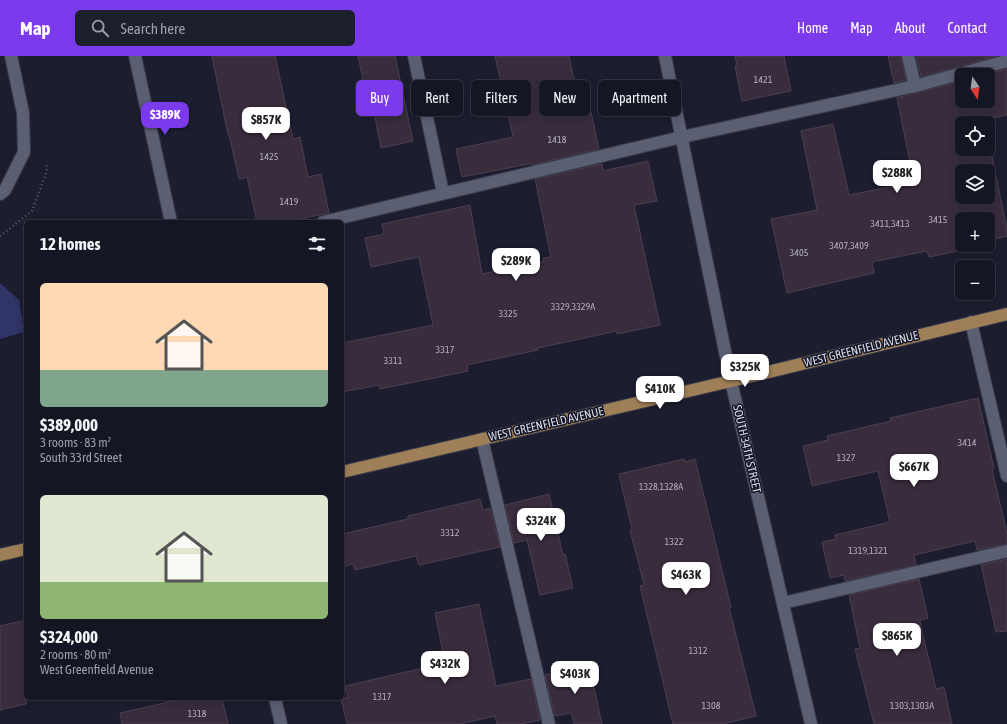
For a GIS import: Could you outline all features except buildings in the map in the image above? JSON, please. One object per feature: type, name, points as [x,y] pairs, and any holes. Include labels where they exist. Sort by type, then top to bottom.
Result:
[{"type":"main road","name":"WEST GREENFIELD AVENUE","points":[[344,472],[731,381],[1007,314]]},
{"type":"main road","points":[[0,555],[24,549]]},
{"type":"street","points":[[0,194],[5,190],[24,152],[23,113],[11,56]]},
{"type":"street","points":[[135,56],[171,220]]},
{"type":"street","points":[[414,56],[443,193]]},
{"type":"street","name":"SOUTH 34TH STREET","points":[[666,56],[731,381],[811,724]]},
{"type":"street","points":[[908,56],[915,86]]},
{"type":"street","points":[[331,220],[682,137],[915,86],[1007,61]]},
{"type":"street","points":[[971,322],[1007,476]]},
{"type":"street","points":[[482,440],[549,724]]},
{"type":"street","points":[[783,603],[1007,551]]},
{"type":"street","points":[[276,700],[282,724]]},
{"type":"path","points":[[0,236],[32,211],[47,171]]},
{"type":"shaded area","points":[[0,283],[19,300],[24,332],[0,339]]}]
